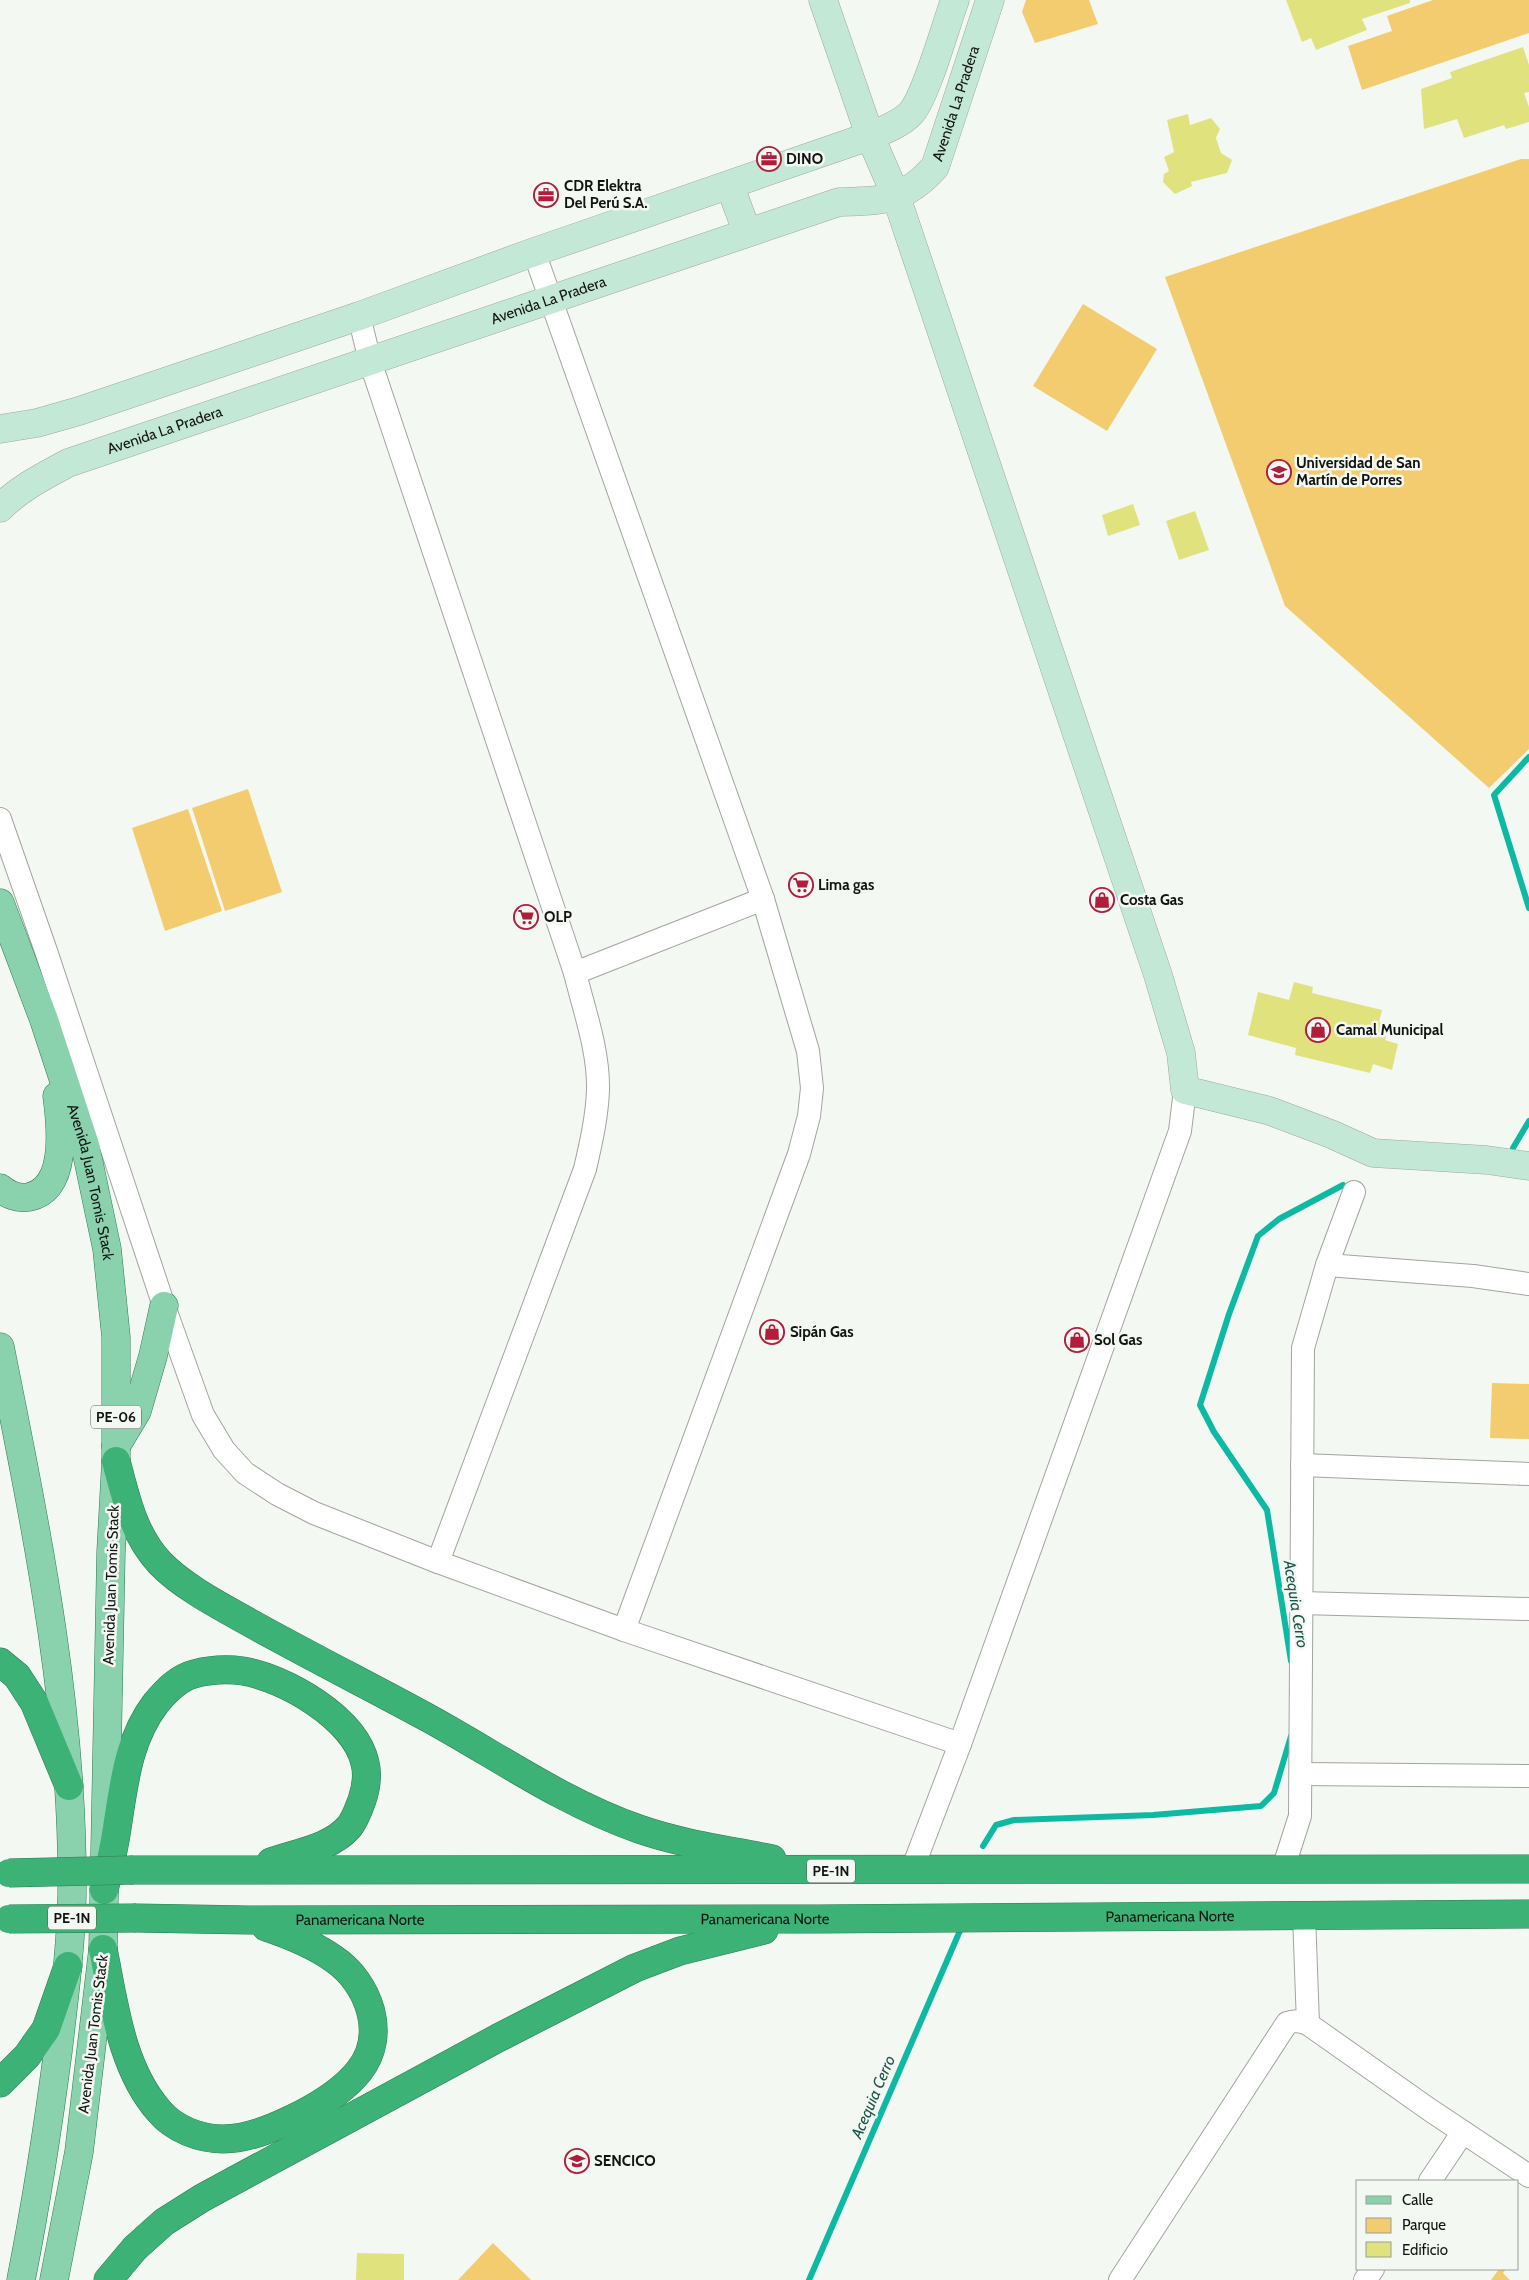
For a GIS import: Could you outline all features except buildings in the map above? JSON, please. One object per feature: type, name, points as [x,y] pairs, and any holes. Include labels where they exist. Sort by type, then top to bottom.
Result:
[{"type":"highway","points":[[116,1454],[132,1519],[144,1544],[161,1564],[236,1615],[431,1720],[558,1793],[600,1814],[640,1830],[672,1839],[835,1871]]},
{"type":"highway","points":[[0,1662],[17,1676],[34,1702],[69,1786]]},
{"type":"highway","points":[[104,1890],[129,1757],[140,1728],[172,1685],[193,1674],[218,1670],[243,1671],[268,1678],[299,1692],[323,1707],[344,1726],[356,1742],[365,1762],[366,1786],[350,1827],[329,1842],[250,1869]]},
{"type":"highway","name":"PE-1N","points":[[5,1873],[250,1869],[835,1871],[1529,1869]]},
{"type":"highway","name":"Panamericana Norte","points":[[5,1919],[818,1919],[1529,1914]]},
{"type":"highway","points":[[108,2280],[135,2248],[164,2222],[202,2198],[489,2043],[635,1968],[680,1951],[725,1939],[818,1919]]},
{"type":"highway","points":[[103,1949],[120,2027],[132,2064],[145,2093],[160,2113],[179,2127],[202,2137],[224,2139],[254,2134],[285,2122],[316,2106],[345,2086],[360,2069],[371,2047],[374,2024],[369,2001],[356,1981],[336,1959],[304,1940],[248,1920]]},
{"type":"highway","points":[[0,2083],[27,2056],[46,2029],[68,1966]]},
{"type":"main road","name":"Avenida Juan Tomis Stack","points":[[0,903],[44,1020],[84,1145],[107,1249],[116,1337],[116,1454],[111,1552],[103,1949],[79,2152],[54,2280]]},
{"type":"main road","points":[[0,1188],[8,1195],[20,1198],[36,1195],[47,1186],[55,1172],[60,1151],[60,1123],[44,1020]]},
{"type":"main road","points":[[116,1454],[137,1411],[153,1356],[164,1306]]},
{"type":"main road","points":[[0,1347],[49,1606],[64,1722],[69,1786],[72,1895],[68,1966],[48,2124],[22,2280]]},
{"type":"street","points":[[823,0],[870,136],[896,196],[1158,975],[1181,1053],[1185,1090],[1180,1131],[960,1744],[912,1870]]},
{"type":"street","points":[[0,428],[37,423],[79,411],[359,316],[534,252],[730,186],[870,136],[897,124],[912,113],[920,97],[955,0]]},
{"type":"street","name":"Avenida La Pradera","points":[[0,508],[12,496],[68,463],[550,301],[747,232],[839,202],[874,201],[896,196],[920,184],[935,167],[990,0]]},
{"type":"street","points":[[912,113],[947,132]]},
{"type":"street","points":[[730,186],[747,232]]},
{"type":"street","points":[[534,252],[763,899],[808,1051],[812,1088],[809,1116],[799,1154],[624,1630]]},
{"type":"street","points":[[359,316],[370,361],[575,973],[595,1056],[598,1088],[595,1122],[584,1169],[438,1562]]},
{"type":"street","name":"Avenida Juan Tomis Stack","points":[[0,820],[49,960],[164,1306],[203,1415],[224,1450],[244,1473],[277,1494],[314,1513],[438,1562],[624,1630],[960,1744]]},
{"type":"street","points":[[575,973],[763,899]]},
{"type":"street","points":[[1185,1090],[1270,1111],[1331,1134],[1373,1154],[1487,1160],[1529,1166]]},
{"type":"street","points":[[1283,1869],[1300,1816],[1302,1774],[1300,1604],[1303,1348],[1327,1265],[1354,1192]]},
{"type":"street","points":[[1327,1265],[1473,1276],[1529,1284]]},
{"type":"street","points":[[1302,1465],[1529,1474]]},
{"type":"street","points":[[1300,1604],[1529,1609]]},
{"type":"street","points":[[1302,1774],[1529,1776]]},
{"type":"street","points":[[1304,1915],[1308,2024]]},
{"type":"street","points":[[1120,2280],[1287,2023],[1297,2020],[1308,2024],[1529,2176]]},
{"type":"street","points":[[1431,2180],[1463,2132]]},
{"type":"green space","points":[[1026,0],[1089,0],[1098,24],[1035,43],[1022,12]]},
{"type":"green space","points":[[1433,0],[1529,0],[1529,33],[1362,90],[1348,46],[1392,31],[1387,16]]},
{"type":"green space","points":[[1521,159],[1529,159],[1529,749],[1489,788],[1285,606],[1165,277]]},
{"type":"green space","points":[[1083,304],[1157,349],[1107,431],[1033,386]]},
{"type":"green space","points":[[248,789],[282,892],[225,911],[192,808]]},
{"type":"green space","points":[[188,809],[222,911],[165,931],[132,828]]},
{"type":"green space","points":[[1492,1383],[1529,1384],[1529,1439],[1490,1438]]},
{"type":"green space","points":[[493,2243],[531,2280],[458,2280]]},
{"type":"green space","points":[[1498,2270],[1505,2270],[1503,2273],[1510,2280],[1491,2280]]},
{"type":"waterway","name":"Acequia Cerro","points":[[1529,757],[1494,795],[1529,908]]},
{"type":"waterway","name":"Acequia Cerro","points":[[1513,1148],[1529,1121]]},
{"type":"waterway","name":"Acequia Cerro","points":[[1291,1661],[1267,1510],[1214,1432],[1200,1405],[1229,1314],[1258,1236],[1279,1219],[1343,1185]]},
{"type":"waterway","name":"Acequia Cerro","points":[[983,1846],[996,1825],[1014,1820],[1153,1815],[1261,1806],[1274,1793],[1291,1736]]},
{"type":"waterway","name":"Acequia Cerro","points":[[809,2280],[962,1926]]},
{"type":"place","name":"DINO","points":[[769,159]]},
{"type":"place","name":"CDR Elektra Del Perú S.A.","points":[[546,195]]},
{"type":"place","name":"Universidad de San Martín de Porres","points":[[1279,472]]},
{"type":"place","name":"Lima gas","points":[[801,885]]},
{"type":"place","name":"Costa Gas","points":[[1102,900]]},
{"type":"place","name":"OLP","points":[[526,917]]},
{"type":"place","name":"Camal Municipal","points":[[1318,1030]]},
{"type":"place","name":"Sipán Gas","points":[[772,1332]]},
{"type":"place","name":"Sol Gas","points":[[1077,1340]]},
{"type":"place","name":"SENCICO","points":[[577,2161]]}]
